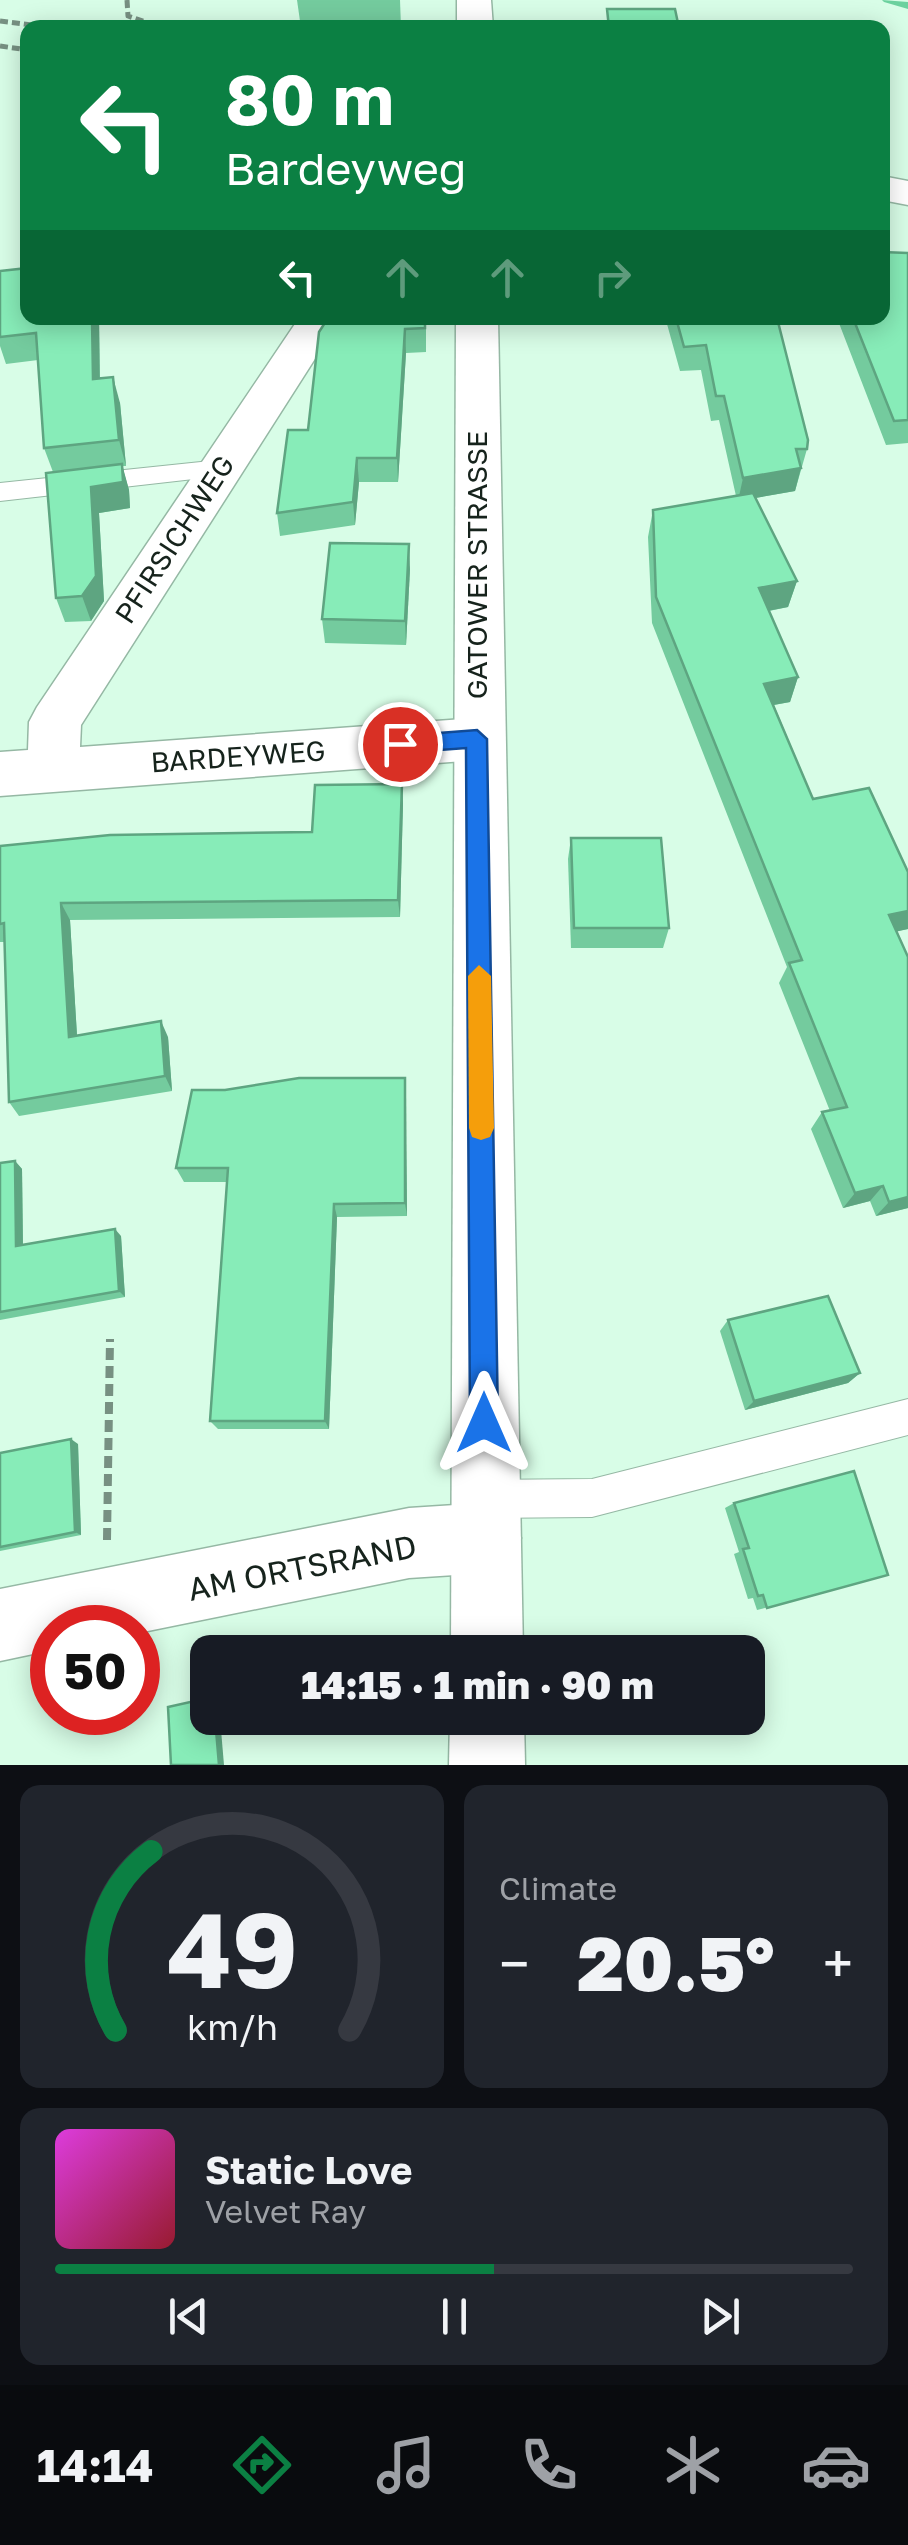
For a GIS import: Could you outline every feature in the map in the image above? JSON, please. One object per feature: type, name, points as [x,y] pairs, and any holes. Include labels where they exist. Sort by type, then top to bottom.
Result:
[{"type":"street","name":"PFIRSICHWEG","points":[[53,769],[55,722],[315,325]]},
{"type":"street","name":"GATOWER STRASSE","points":[[476,325],[486,1635]]},
{"type":"street","name":"BARDEYWEG","points":[[0,774],[477,739]]},
{"type":"street","name":"AM ORTSRAND","points":[[111,1605],[409,1543],[486,1518]]},
{"type":"street","name":"AM ORTSRAND","points":[[0,1625],[30,1620]]},
{"type":"street","points":[[486,1735],[487,1765]]},
{"type":"lane","points":[[0,492],[220,469]]},
{"type":"lane","points":[[486,1518],[592,1498],[908,1417]]},
{"type":"path","points":[[127,0],[128,16],[139,20]]},
{"type":"path","points":[[106,1605],[110,1339]]},
{"type":"building","points":[[607,9],[675,9],[677,20],[608,20]]},
{"type":"building","points":[[890,252],[908,253],[908,420],[894,421],[856,325],[890,325]]},
{"type":"building","points":[[20,269],[20,325],[92,325],[93,379],[113,377],[119,440],[44,448],[36,333],[0,337],[0,271]]},
{"type":"building","points":[[324,325],[425,325],[405,329],[397,458],[357,458],[353,502],[277,513],[288,430],[308,430],[319,332]]},
{"type":"building","points":[[678,325],[779,325],[808,440],[807,449],[796,449],[801,468],[743,478],[724,396],[716,396],[706,345],[684,347]]},
{"type":"building","points":[[122,464],[123,482],[91,487],[96,576],[82,596],[56,598],[46,473]]},
{"type":"building","points":[[753,493],[797,581],[759,588],[798,677],[764,684],[813,799],[869,788],[908,872],[908,911],[889,915],[908,957],[908,1197],[889,1202],[883,1186],[855,1193],[822,1112],[847,1107],[789,963],[802,960],[656,597],[653,510]]},
{"type":"building","points":[[330,543],[409,544],[405,621],[322,619]]},
{"type":"building","points":[[402,784],[398,900],[61,903],[69,1037],[161,1021],[165,1076],[9,1102],[0,846],[110,835],[312,832],[315,785]]},
{"type":"building","points":[[571,838],[661,838],[669,928],[574,928]]},
{"type":"building","points":[[299,1078],[405,1078],[405,1203],[334,1204],[325,1421],[210,1421],[228,1168],[176,1168],[192,1090],[225,1090]]},
{"type":"building","points":[[15,1161],[16,1246],[115,1229],[119,1291],[0,1312],[0,1163]]},
{"type":"building","points":[[828,1296],[860,1373],[754,1401],[728,1320]]},
{"type":"building","points":[[71,1439],[75,1532],[0,1547],[0,1453]]},
{"type":"building","points":[[854,1471],[888,1575],[767,1608],[763,1595],[758,1596],[743,1549],[749,1548],[734,1503]]},
{"type":"building","points":[[190,1702],[190,1735],[216,1735],[219,1765],[171,1765],[168,1707]]},
{"type":"waterway","points":[[888,0],[908,6]]},
{"type":"slow traffic","points":[[479,976],[481,1128]]},
{"type":"route","points":[[400,744],[477,739],[484,1423]]}]
